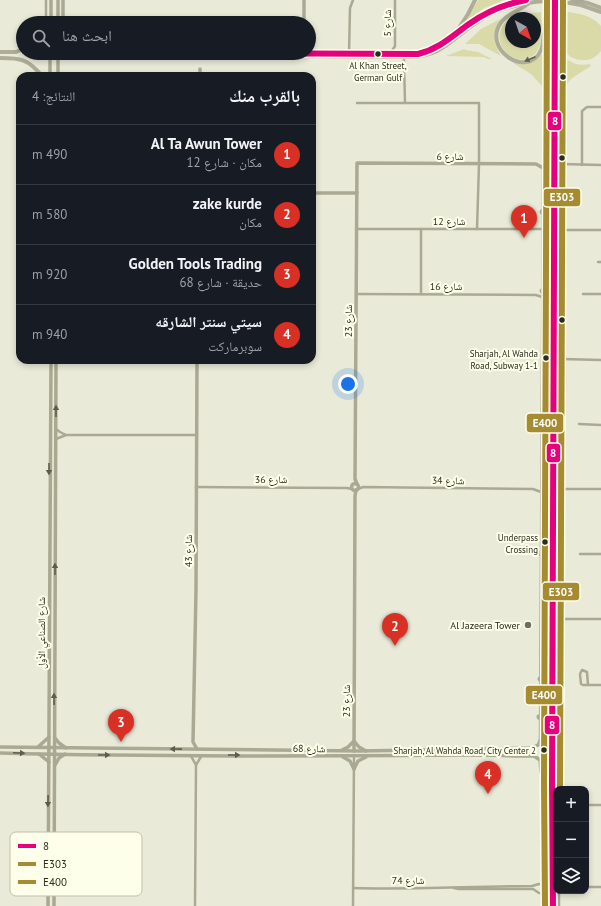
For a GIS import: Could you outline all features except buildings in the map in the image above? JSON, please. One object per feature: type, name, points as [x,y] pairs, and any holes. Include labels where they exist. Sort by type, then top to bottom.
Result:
[{"type":"highway","points":[[546,0],[552,13],[554,290],[553,906]]},
{"type":"highway","points":[[548,906],[546,427],[549,148],[552,13],[555,0]]},
{"type":"highway","points":[[576,0],[581,0]]},
{"type":"highway","points":[[542,212],[548,205]]},
{"type":"highway","points":[[542,291],[548,285]]},
{"type":"highway","points":[[554,290],[562,295]]},
{"type":"highway","points":[[541,420],[546,427]]},
{"type":"highway","points":[[553,465],[561,473]]},
{"type":"highway","points":[[541,484],[546,479]]},
{"type":"highway","points":[[553,513],[560,502]]},
{"type":"highway","points":[[540,553],[546,546]]},
{"type":"highway","points":[[540,679],[547,673]]},
{"type":"highway","points":[[539,717],[547,725]]},
{"type":"highway","points":[[552,784],[559,753]]},
{"type":"highway","points":[[552,832],[554,822]]},
{"type":"highway","points":[[543,906],[547,900]]},
{"type":"main road","points":[[50,16],[51,0]]},
{"type":"main road","points":[[58,0],[58,16]]},
{"type":"main road","points":[[451,39],[475,0]]},
{"type":"main road","points":[[316,53],[413,54],[427,52],[440,47],[469,24],[488,12],[508,4],[526,1],[546,0],[564,2],[581,5],[601,12]]},
{"type":"main road","points":[[546,0],[546,136],[549,148]]},
{"type":"main road","points":[[572,0],[601,8]]},
{"type":"main road","points":[[526,1],[501,23],[498,29],[497,38],[501,51],[506,56],[514,60],[524,62],[532,59],[537,56],[542,48],[546,26]]},
{"type":"main road","points":[[316,56],[423,56],[437,52],[471,26],[489,15],[526,1]]},
{"type":"main road","points":[[0,52],[16,52]]},
{"type":"main road","points":[[0,58],[16,58]]},
{"type":"main road","points":[[21,60],[33,66],[38,72]]},
{"type":"main road","points":[[50,60],[50,72]]},
{"type":"main road","points":[[58,60],[58,72]]},
{"type":"main road","name":"شارع الصناعي الأول","points":[[49,832],[51,364]]},
{"type":"main road","name":"شارع الصناعي الأول","points":[[55,832],[56,364]]},
{"type":"main road","points":[[38,747],[49,737]]},
{"type":"main road","points":[[55,738],[66,748]]},
{"type":"main road","points":[[39,754],[49,762]]},
{"type":"main road","points":[[55,766],[59,758],[65,754]]},
{"type":"main road","name":"شارع الصناعي الأول","points":[[48,896],[48,906]]},
{"type":"main road","name":"شارع الصناعي الأول","points":[[54,896],[54,906]]},
{"type":"street","points":[[46,0],[46,16]]},
{"type":"street","points":[[63,0],[63,16]]},
{"type":"street","points":[[303,0],[303,16]]},
{"type":"street","points":[[349,54],[350,8],[353,0]]},
{"type":"street","name":"شارع 5","points":[[390,54],[395,46],[395,0]]},
{"type":"street","name":"شارع 5","points":[[395,46],[400,54]]},
{"type":"street","points":[[404,60],[404,103]]},
{"type":"street","points":[[357,103],[479,103],[479,164],[476,229]]},
{"type":"street","points":[[582,164],[582,111],[587,107],[601,107]]},
{"type":"street","name":"شارع 6","points":[[357,163],[536,164],[543,168]]},
{"type":"street","name":"شارع 23","points":[[353,906],[357,163]]},
{"type":"street","points":[[560,786],[562,164],[601,165]]},
{"type":"street","points":[[538,745],[540,739],[543,168]]},
{"type":"street","points":[[316,193],[357,193]]},
{"type":"street","name":"شارع 12","points":[[357,229],[542,229]]},
{"type":"street","points":[[421,229],[421,294]]},
{"type":"street","points":[[562,230],[601,230]]},
{"type":"street","points":[[536,295],[542,291]]},
{"type":"street","name":"شارع 16","points":[[356,294],[536,295],[542,298]]},
{"type":"street","points":[[583,294],[601,294]]},
{"type":"street","points":[[562,359],[601,360]]},
{"type":"street","name":"شارع 43","points":[[189,749],[193,742],[196,605],[195,487],[197,364]]},
{"type":"street","points":[[579,424],[601,425]]},
{"type":"street","points":[[56,429],[66,434],[196,435]]},
{"type":"street","points":[[56,439],[66,434]]},
{"type":"street","points":[[533,489],[541,484]]},
{"type":"street","name":"شارع 36","points":[[195,487],[355,487]]},
{"type":"street","name":"شارع 34","points":[[355,487],[533,489],[541,493]]},
{"type":"street","points":[[561,489],[601,489]]},
{"type":"street","points":[[580,554],[601,554]]},
{"type":"street","points":[[560,619],[601,619]]},
{"type":"street","points":[[588,685],[588,672],[582,670],[580,674],[580,684],[583,685],[588,685],[601,685]]},
{"type":"street","points":[[341,750],[348,747],[354,741],[359,747],[367,751]]},
{"type":"street","points":[[193,742],[197,749]]},
{"type":"street","name":"شارع 68","points":[[0,747],[367,751],[532,748],[538,745]]},
{"type":"street","points":[[508,755],[515,752],[509,748]]},
{"type":"street","points":[[417,756],[424,752],[462,752],[470,749]]},
{"type":"street","name":"شارع 68","points":[[0,753],[534,756],[538,757],[541,772],[547,779]]},
{"type":"street","points":[[191,755],[196,765],[195,906]]},
{"type":"street","points":[[196,765],[202,755]]},
{"type":"street","points":[[341,756],[350,762],[354,769]]},
{"type":"street","points":[[354,769],[358,762],[367,756]]},
{"type":"street","points":[[589,805],[601,805]]},
{"type":"street","points":[[353,882],[361,888],[353,893]]},
{"type":"street","name":"شارع 74","points":[[353,887],[453,888],[475,886],[532,886],[539,884]]},
{"type":"street","points":[[589,887],[601,887]]},
{"type":"street","name":"شارع 74","points":[[453,888],[532,889],[539,893]]},
{"type":"street","points":[[559,894],[559,906]]},
{"type":"green space","points":[[478,0],[504,0],[484,8],[466,21]]},
{"type":"green space","points":[[561,11],[577,13],[588,17],[601,26],[601,51],[593,58],[582,60],[574,58],[564,49],[561,34]]},
{"type":"green space","points":[[500,19],[494,38],[501,56],[479,44],[465,44],[481,29]]},
{"type":"green space","points":[[505,22],[505,48],[538,48],[537,51],[525,60],[511,56],[501,45],[499,37]]},
{"type":"green space","points":[[464,49],[478,52],[492,59],[484,57],[446,56]]},
{"type":"green space","points":[[541,54],[543,55],[543,87],[531,74],[513,63],[528,63]]},
{"type":"green space","points":[[560,54],[573,63],[581,65],[590,64],[591,66],[572,78],[563,88],[559,88]]},
{"type":"transit line","name":"8","points":[[316,54],[418,54],[426,52],[489,12],[503,6],[526,0]]},
{"type":"transit line","name":"E400","points":[[545,906],[544,784],[547,0]]},
{"type":"transit line","name":"8","points":[[553,906],[552,784],[555,0]]},
{"type":"transit line","name":"E303","points":[[560,786],[563,0]]},
{"type":"place","name":"Al Khan Street, German Gulf","points":[[378,54]]},
{"type":"place","name":"Al Ta Awun Tower","points":[[524,238]]},
{"type":"place","name":"Sharjah, Al Wahda Road, Subway 1-1","points":[[546,358]]},
{"type":"place","name":"Underpass Crossing","points":[[545,542]]},
{"type":"place","name":"Al Jazeera Tower","points":[[528,625]]},
{"type":"place","name":"zake kurde","points":[[395,646]]},
{"type":"place","name":"Golden Tools Trading","points":[[121,742]]},
{"type":"place","name":"Sharjah, Al Wahda Road, City Center 2","points":[[544,750]]},
{"type":"place","name":"سيتي سنتر الشارقه","points":[[488,794]]}]
